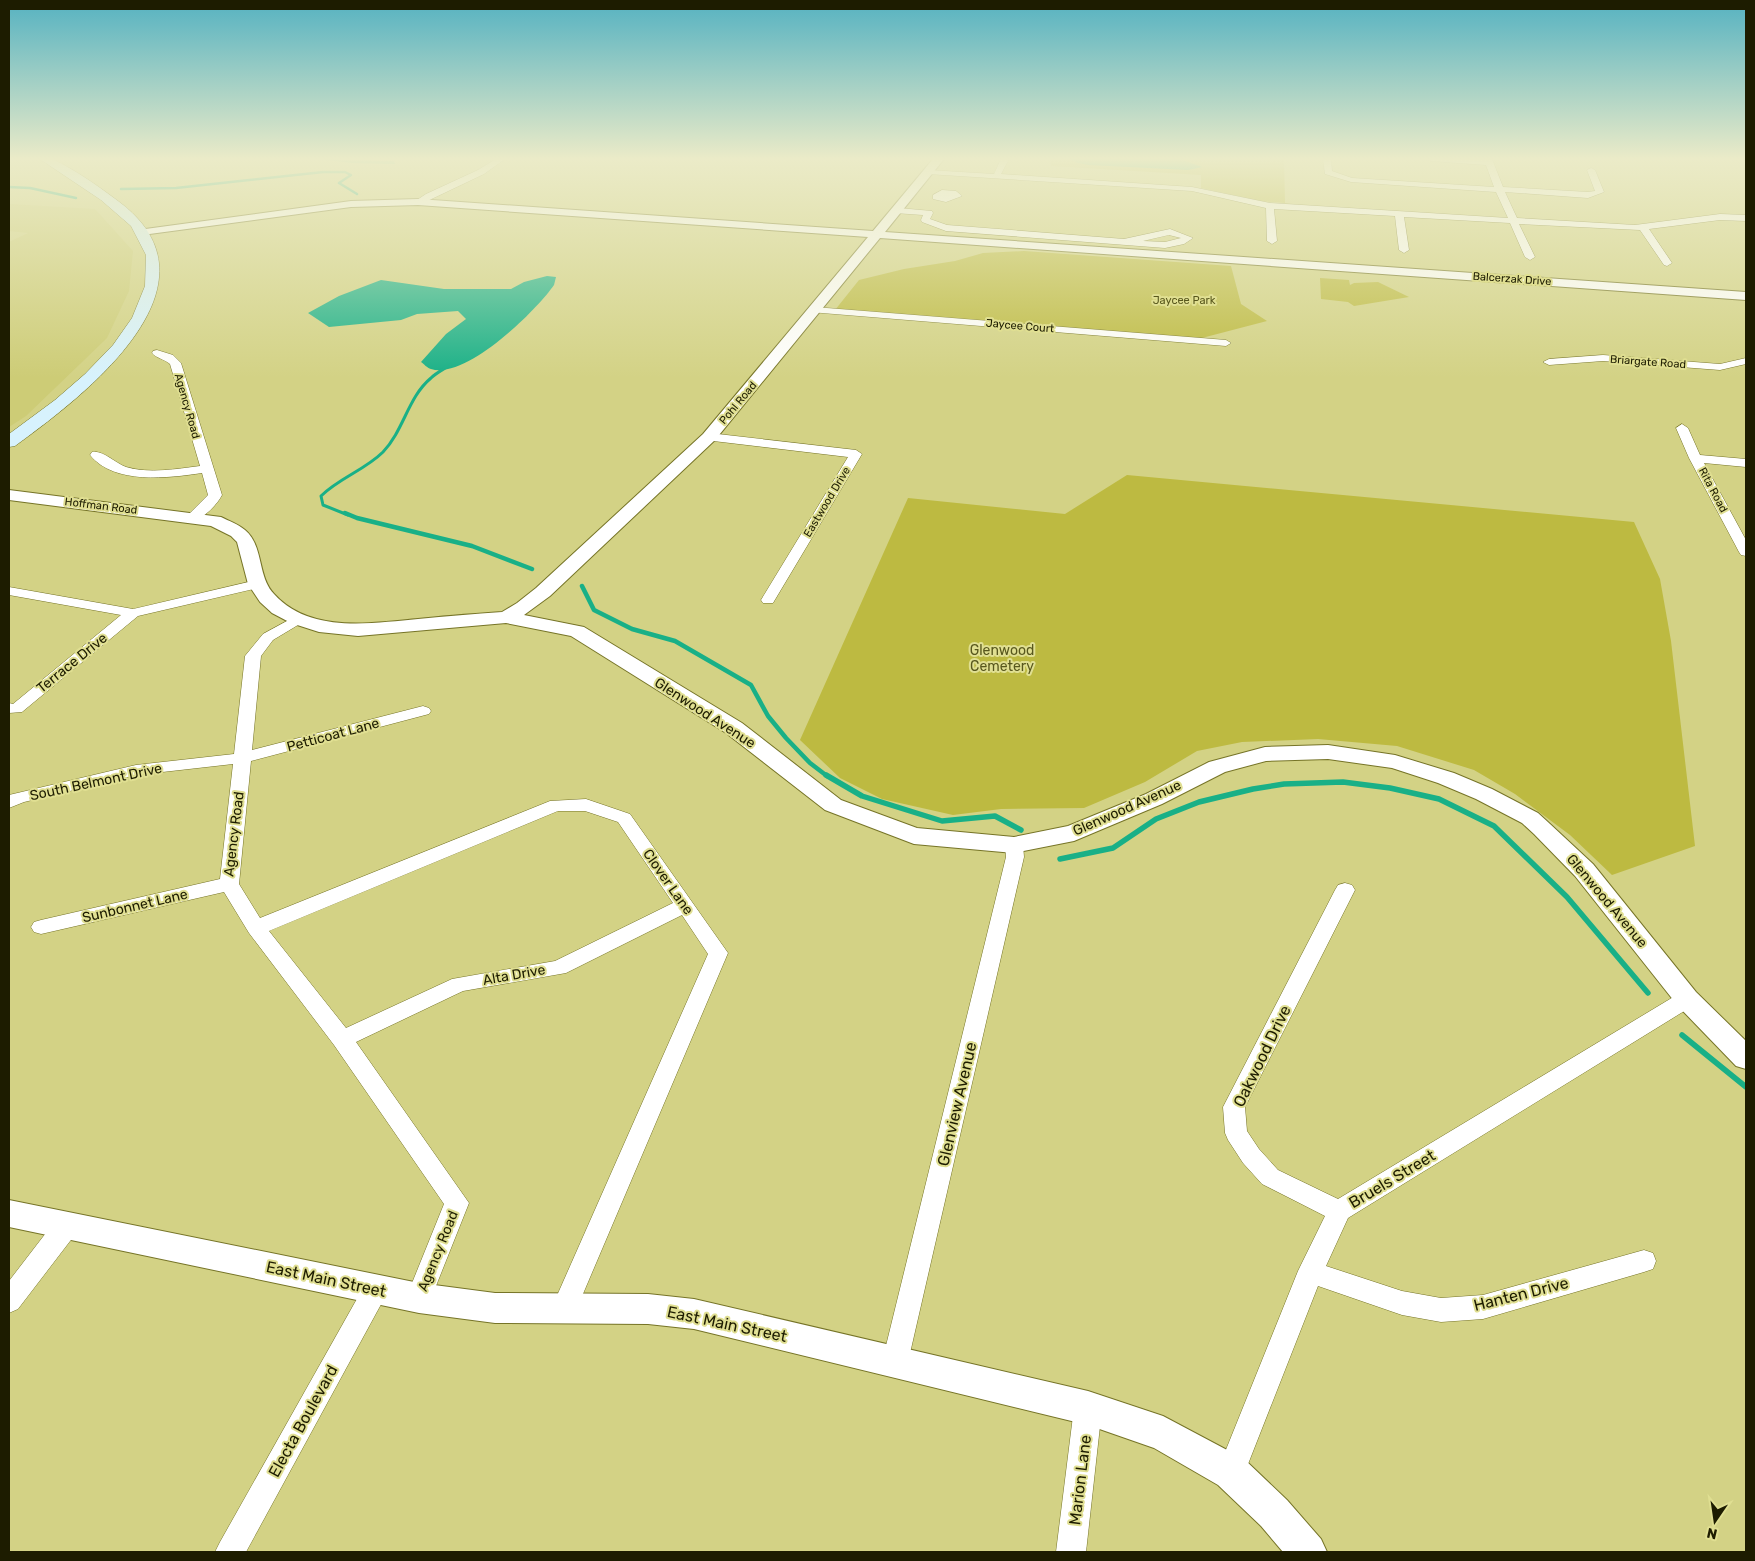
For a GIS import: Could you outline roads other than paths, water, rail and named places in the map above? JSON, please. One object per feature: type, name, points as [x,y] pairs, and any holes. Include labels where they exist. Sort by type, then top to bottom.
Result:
[{"type":"main road","points":[[9,442],[79,388],[107,361],[136,324],[151,290],[153,277],[150,247],[142,232]]},
{"type":"street","name":"Balcerzak Drive","points":[[847,232],[1746,296]]},
{"type":"street","points":[[995,232],[1123,242],[1165,245],[1181,242],[1188,238],[1170,232],[1123,242]]},
{"type":"street","points":[[1271,232],[1272,241]]},
{"type":"street","points":[[1402,232],[1404,250]]},
{"type":"street","points":[[1519,232],[1530,257]]},
{"type":"street","points":[[1646,232],[1667,263]]},
{"type":"street","name":"Pohl Road","points":[[506,617],[524,607],[543,592],[709,437],[878,234]]},
{"type":"street","name":"Jaycee Court","points":[[814,310],[1226,343]]},
{"type":"street","name":"Agency Road","points":[[157,353],[169,357],[175,363],[215,495],[212,501],[193,517]]},
{"type":"street","name":"Briargate Road","points":[[1549,362],[1603,358],[1720,367],[1746,361]]},
{"type":"street","name":"Rita Road","points":[[1682,428],[1696,458],[1742,537],[1746,552]]},
{"type":"street","name":"Eastwood Drive","points":[[709,437],[856,454],[768,600]]},
{"type":"street","points":[[96,455],[107,464],[145,475],[206,469]]},
{"type":"street","points":[[1696,458],[1746,463]]},
{"type":"street","name":"Hoffman Road","points":[[9,495],[193,517]]},
{"type":"street","points":[[193,517],[215,520],[237,532],[245,540],[257,584],[266,598],[298,619]]},
{"type":"street","points":[[9,591],[133,613],[257,584]]},
{"type":"street","name":"Terrace Drive","points":[[9,708],[16,709],[133,613]]},
{"type":"street","name":"Glenwood Avenue","points":[[298,619],[319,626],[358,630],[506,617],[578,631],[618,658],[734,728],[833,805],[914,836],[1014,845],[1074,833],[1154,799],[1217,766],[1265,754],[1328,752],[1395,762],[1446,778],[1484,794],[1530,818],[1584,870],[1687,999],[1746,1058]]},
{"type":"street","name":"Agency Road","points":[[298,619],[268,636],[253,656],[228,884],[256,928],[342,1040],[457,1202],[419,1298]]},
{"type":"street","name":"Petticoat Lane","points":[[243,758],[423,711]]},
{"type":"street","name":"South Belmont Drive","points":[[9,802],[18,798],[136,770],[243,758]]},
{"type":"street","name":"Clover Lane","points":[[256,928],[556,805],[586,804],[624,818],[718,953],[565,1307]]},
{"type":"street","name":"Glenview Avenue","points":[[895,1362],[1015,857],[1014,845]]},
{"type":"street","name":"Sunbonnet Lane","points":[[41,927],[228,884]]},
{"type":"street","name":"Oakwood Drive","points":[[1339,1212],[1270,1177],[1251,1156],[1236,1133],[1234,1107],[1345,890]]},
{"type":"street","name":"Alta Drive","points":[[342,1040],[459,984],[558,968],[684,906]]},
{"type":"street","name":"Bruels Street","points":[[1231,1472],[1311,1271],[1339,1212],[1687,999]]},
{"type":"street","name":"East Main Street","points":[[9,1213],[419,1298],[495,1308],[648,1308],[694,1314],[1088,1408],[1163,1434],[1231,1472],[1274,1513],[1308,1552]]},
{"type":"street","points":[[9,1301],[68,1224]]},
{"type":"street","name":"Hanten Drive","points":[[1311,1271],[1345,1285],[1402,1303],[1441,1310],[1483,1307],[1644,1262]]},
{"type":"street","name":"Electa Boulevard","points":[[230,1552],[376,1289]]},
{"type":"street","name":"Marion Lane","points":[[1071,1552],[1088,1408]]},
{"type":"waterway","points":[[348,515],[323,505],[321,496],[383,452],[396,434],[411,404],[423,386],[435,374],[450,365]]},
{"type":"waterway","points":[[345,513],[357,518],[472,546],[532,569]]},
{"type":"waterway","points":[[582,586],[594,610],[632,629],[675,641],[751,685],[768,716],[786,738],[810,763],[827,776]]},
{"type":"waterway","points":[[826,775],[862,796],[942,821],[995,816],[1021,830]]},
{"type":"waterway","points":[[1060,859],[1113,848],[1156,819],[1199,802],[1253,789],[1284,784],[1343,782],[1390,788],[1439,799],[1494,826],[1567,897],[1648,993]]},
{"type":"waterway","points":[[1682,1035],[1746,1087]]},
{"type":"park label","name":"Jaycee Park","points":[[1184,300]]},
{"type":"park label","name":"Glenwood Cemetery","points":[[1002,658]]}]
